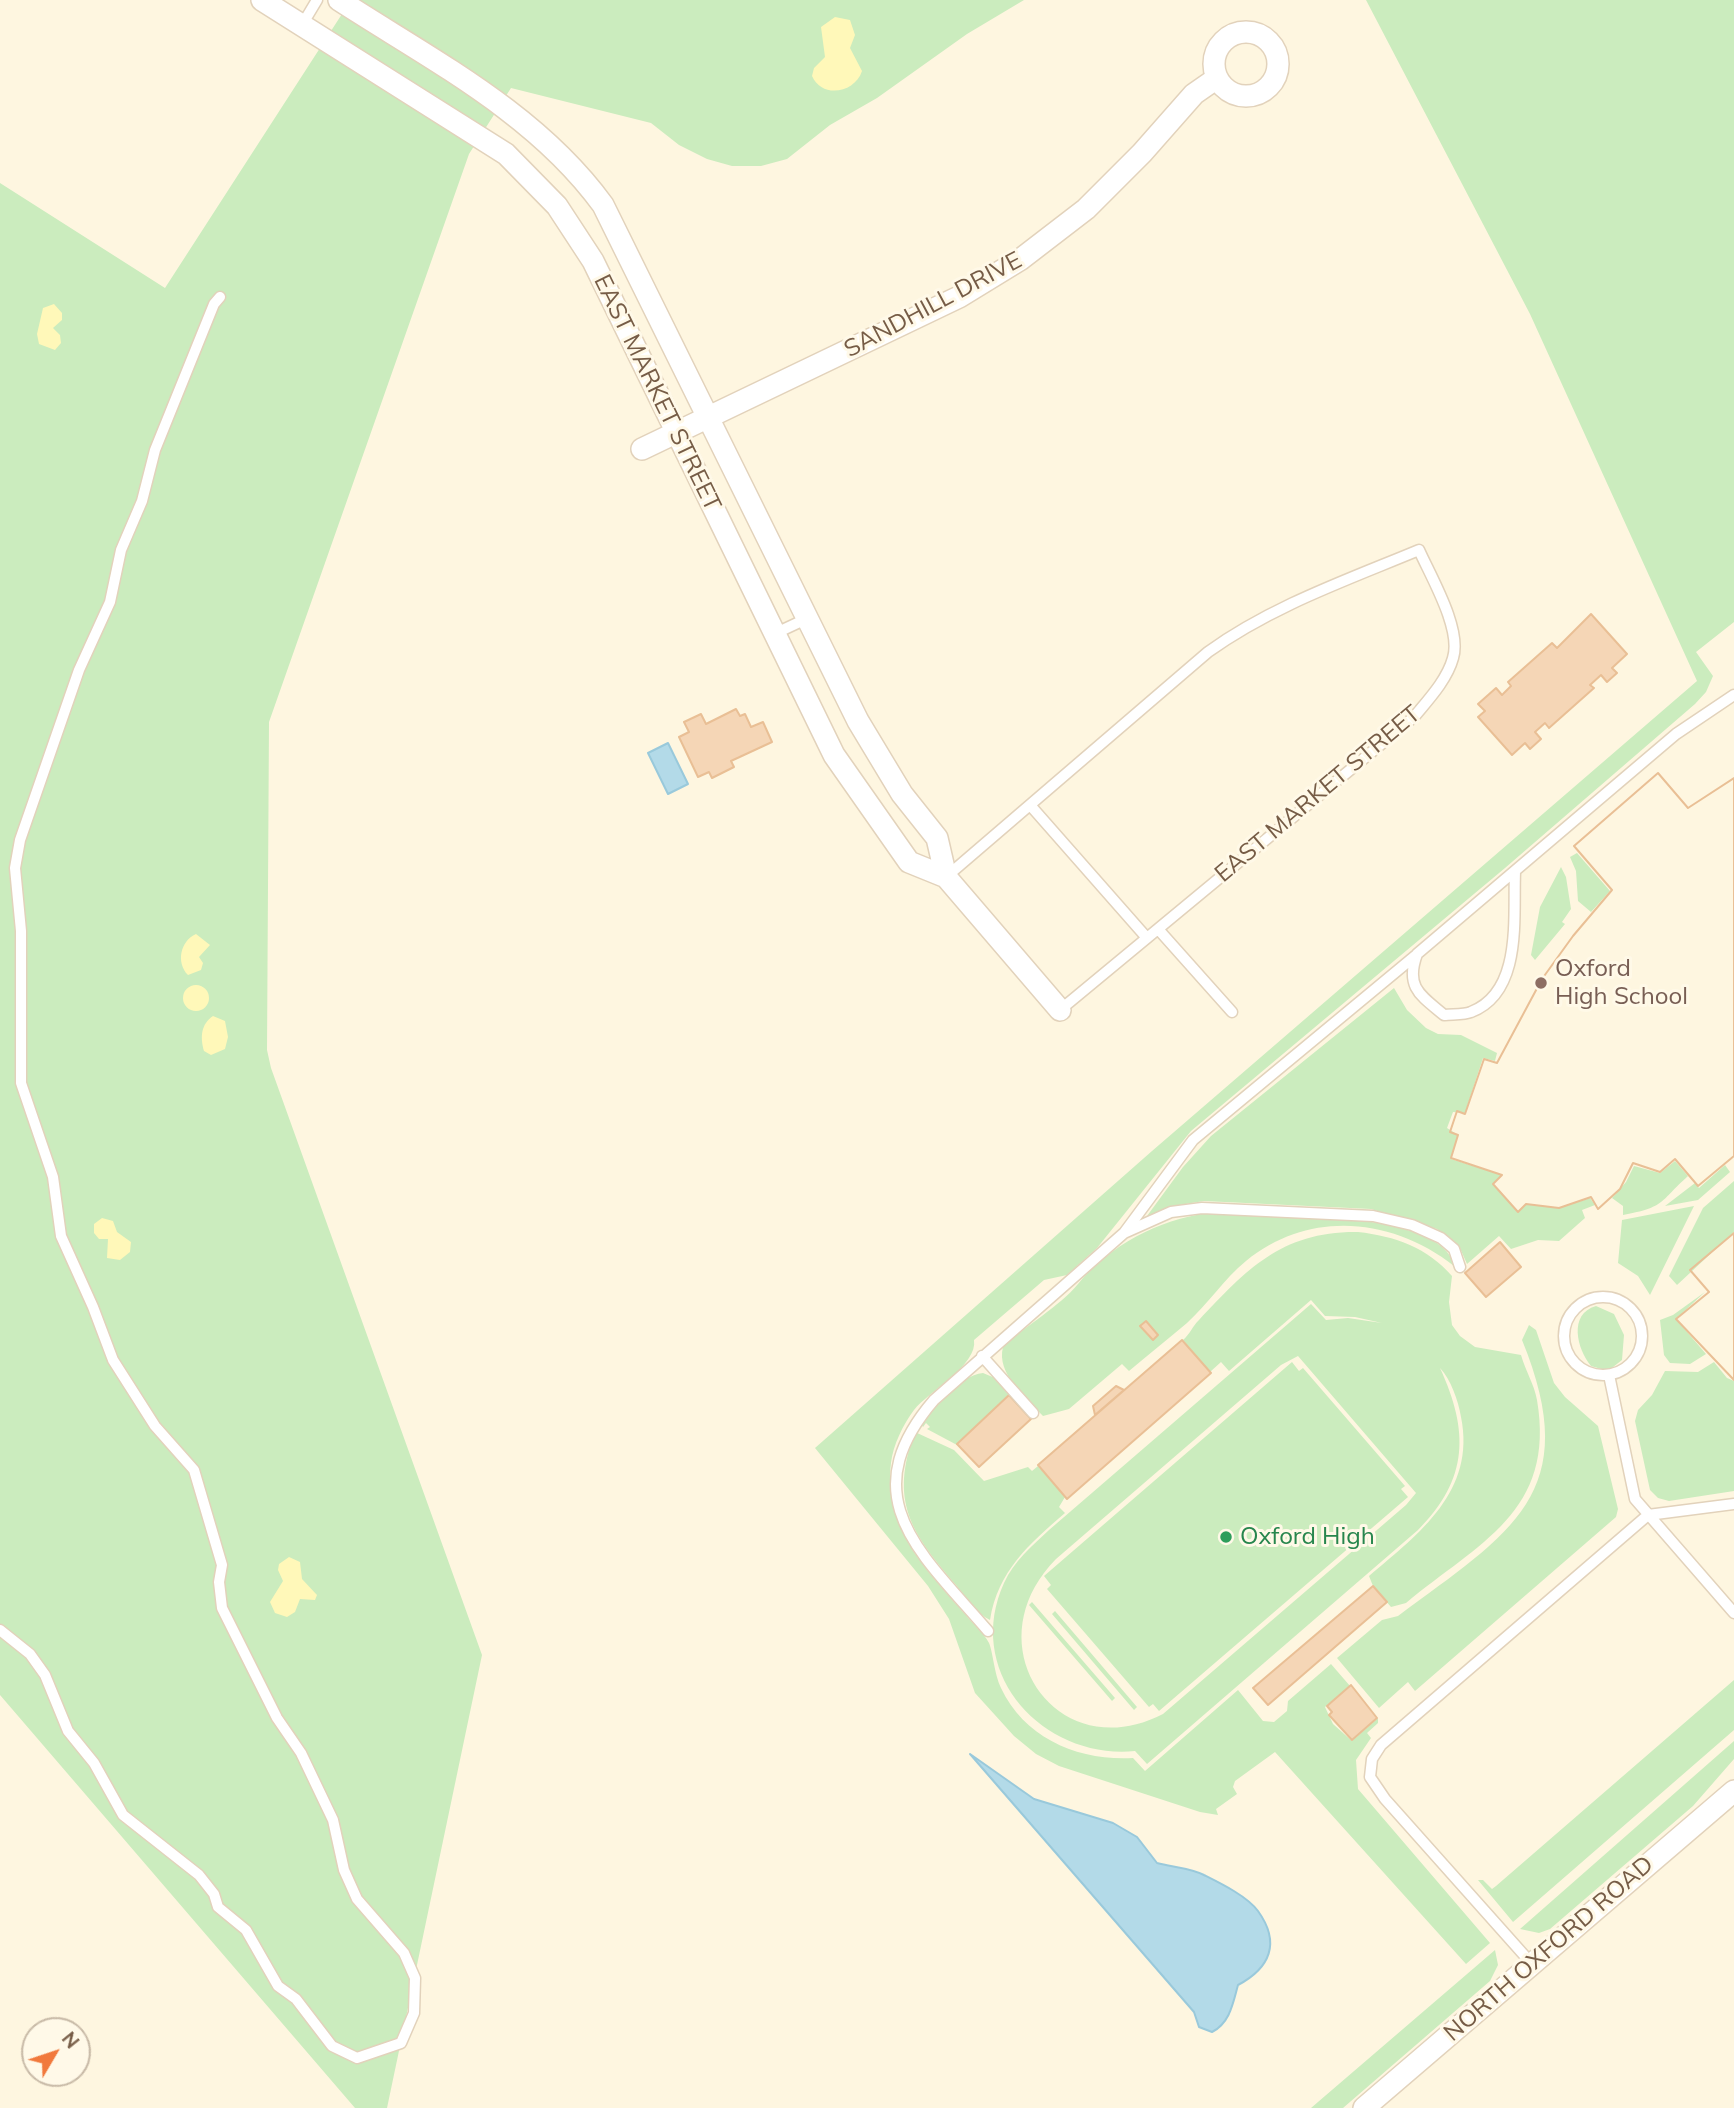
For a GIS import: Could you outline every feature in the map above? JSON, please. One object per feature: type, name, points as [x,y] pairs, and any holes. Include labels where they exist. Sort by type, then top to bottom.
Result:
[{"type":"street","name":"EAST MARKET STREET","points":[[262,0],[506,154],[530,175],[576,231],[834,755],[884,832],[909,862],[946,877],[1060,1010]]},
{"type":"street","name":"EAST MARKET STREET","points":[[340,0],[502,104],[569,161],[603,205],[806,619],[878,757],[937,838],[946,877]]},
{"type":"street","name":"SANDHILL DRIVE","points":[[642,449],[959,296],[1021,259],[1086,209],[1134,161],[1194,94],[1217,78]]},
{"type":"street","name":"NORTH OXFORD ROAD","points":[[1364,2108],[1734,1791]]},
{"type":"lane","points":[[302,25],[317,0]]},
{"type":"lane","points":[[0,1630],[30,1654],[45,1675],[68,1731],[94,1763],[123,1815],[199,1875],[214,1894],[218,1907],[246,1930],[278,1986],[296,1999],[332,2046],[357,2058],[401,2043],[414,2013],[415,1978],[404,1953],[357,1899],[344,1870],[332,1820],[301,1753],[277,1718],[222,1608],[219,1582],[222,1565],[194,1470],[155,1426],[113,1360],[61,1236],[53,1177],[21,1083],[21,931],[15,869],[20,840],[79,670],[110,602],[121,550],[142,501],[155,450],[214,304],[220,297]]},
{"type":"lane","name":"EAST MARKET STREET","points":[[946,877],[1208,652],[1238,631],[1270,612],[1419,550],[1451,622],[1454,657],[1437,689],[1414,717],[1060,1010]]},
{"type":"lane","points":[[774,634],[806,619]]},
{"type":"lane","points":[[988,1631],[918,1550],[901,1520],[895,1487],[901,1450],[914,1423],[934,1400],[982,1356],[1124,1233],[1193,1140],[1676,734],[1734,695]]},
{"type":"lane","points":[[1030,805],[1147,938]]},
{"type":"lane","points":[[1417,954],[1410,972],[1417,992],[1444,1015],[1471,1012],[1499,992],[1511,955],[1515,872]]},
{"type":"lane","points":[[1158,929],[1231,1012]]},
{"type":"lane","points":[[1124,1233],[1171,1212],[1202,1208],[1373,1216],[1412,1225],[1441,1238],[1454,1250],[1460,1267]]},
{"type":"lane","points":[[1592,1298],[1617,1300],[1636,1316],[1641,1328],[1642,1341],[1631,1364],[1609,1375],[1583,1371],[1573,1362],[1563,1338],[1571,1313],[1592,1298]]},
{"type":"lane","points":[[982,1356],[1033,1413]]},
{"type":"lane","points":[[1609,1375],[1635,1499],[1734,1613]]},
{"type":"lane","points":[[1532,1964],[1385,1799],[1370,1777],[1370,1768],[1381,1745],[1648,1516],[1734,1504]]},
{"type":"green space","points":[[351,0],[1024,0],[967,34],[877,98],[830,125],[787,159],[761,166],[732,166],[707,159],[679,145],[651,123],[511,88],[469,154],[269,722],[267,1050],[271,1068],[482,1655],[387,2108],[355,2108],[0,1695],[0,183],[165,288]]},
{"type":"green space","points":[[1366,0],[1734,0],[1734,622],[1696,652],[1713,676],[1706,692],[1695,704],[1505,868],[1191,1131],[1097,1248],[1067,1275],[1044,1280],[974,1340],[973,1349],[961,1368],[921,1403],[906,1422],[892,1456],[890,1486],[894,1508],[910,1546],[936,1581],[987,1639],[1001,1688],[1011,1706],[1039,1733],[1074,1751],[1093,1756],[1133,1758],[1145,1771],[1238,1690],[1263,1721],[1274,1722],[1287,1711],[1288,1701],[1331,1664],[1350,1686],[1325,1707],[1333,1724],[1352,1741],[1378,1718],[1378,1723],[1367,1733],[1371,1738],[1356,1760],[1358,1789],[1490,1943],[1466,1964],[1275,1752],[1235,1781],[1233,1787],[1237,1794],[1216,1809],[1218,1815],[1200,1812],[1059,1766],[1036,1754],[1014,1736],[975,1693],[949,1619],[928,1586],[815,1448],[1152,1151],[1697,681],[1530,314]]},
{"type":"green space","points":[[1577,853],[1610,891],[1591,912],[1578,901],[1576,871],[1570,857]]},
{"type":"green space","points":[[1561,867],[1566,877],[1571,909],[1562,922],[1565,924],[1535,960],[1531,955],[1540,907]]},
{"type":"green space","points":[[1394,988],[1407,1010],[1426,1028],[1438,1034],[1461,1035],[1497,1053],[1495,1061],[1483,1058],[1465,1113],[1453,1112],[1447,1128],[1458,1135],[1451,1159],[1502,1175],[1493,1184],[1518,1211],[1526,1204],[1559,1208],[1590,1198],[1595,1205],[1582,1210],[1585,1218],[1559,1241],[1538,1240],[1511,1249],[1499,1236],[1467,1264],[1459,1246],[1437,1229],[1371,1209],[1204,1201],[1173,1206],[1147,1216],[1183,1167],[1211,1136]]},
{"type":"green space","points":[[1675,1161],[1688,1176],[1655,1206],[1623,1215],[1623,1206],[1612,1198],[1626,1182],[1634,1166],[1660,1173]]},
{"type":"green space","points":[[1725,1165],[1730,1172],[1698,1200],[1665,1206],[1695,1183],[1699,1188]]},
{"type":"green space","points":[[1734,1181],[1734,1232],[1677,1285],[1669,1276],[1703,1208]]},
{"type":"green space","points":[[1694,1206],[1650,1295],[1638,1276],[1618,1263],[1622,1220]]},
{"type":"green space","points":[[1208,1213],[1304,1215],[1384,1224],[1418,1234],[1442,1247],[1454,1266],[1405,1238],[1378,1230],[1351,1226],[1324,1227],[1297,1233],[1271,1244],[1246,1261],[1187,1323],[1129,1371],[1122,1364],[1069,1409],[1043,1416],[1008,1376],[1002,1357],[1003,1347],[1062,1300],[1091,1270],[1120,1246],[1153,1228],[1189,1216]]},
{"type":"green space","points":[[1358,1232],[1398,1240],[1432,1258],[1452,1276],[1449,1302],[1452,1325],[1460,1336],[1475,1347],[1521,1355],[1537,1400],[1540,1438],[1535,1471],[1523,1498],[1506,1521],[1484,1542],[1406,1603],[1391,1607],[1373,1586],[1369,1576],[1407,1543],[1440,1508],[1460,1467],[1463,1443],[1460,1411],[1451,1384],[1440,1368],[1456,1413],[1459,1454],[1447,1492],[1418,1530],[1147,1764],[1135,1751],[1101,1750],[1070,1741],[1042,1726],[1020,1704],[1003,1678],[994,1648],[994,1616],[1008,1575],[1049,1530],[1311,1304],[1326,1320],[1348,1318],[1382,1323],[1355,1317],[1325,1316],[1311,1300],[1229,1371],[1221,1362],[1210,1372],[1183,1340],[1250,1269],[1287,1246],[1331,1233]],"holes":[[[1298,1356],[1416,1493],[1406,1505],[1163,1714],[1124,1727],[1090,1725],[1060,1712],[1038,1689],[1025,1660],[1022,1627],[1032,1593],[1056,1559],[1281,1365]]]},
{"type":"green space","points":[[1705,1292],[1676,1319],[1706,1354],[1690,1364],[1670,1363],[1664,1355],[1660,1320],[1673,1315]]},
{"type":"green space","points":[[1596,1306],[1614,1314],[1624,1335],[1622,1360],[1608,1371],[1591,1366],[1579,1342],[1578,1324],[1581,1316]]},
{"type":"green space","points":[[1529,1325],[1536,1330],[1554,1383],[1565,1397],[1598,1426],[1618,1509],[1616,1517],[1415,1691],[1408,1682],[1379,1708],[1337,1658],[1382,1620],[1398,1616],[1474,1559],[1504,1532],[1526,1504],[1540,1473],[1545,1436],[1539,1393],[1522,1340]]},
{"type":"green space","name":"Oxford High","points":[[1292,1362],[1299,1371],[1303,1368],[1405,1486],[1401,1489],[1408,1497],[1159,1711],[1153,1704],[1149,1707],[1047,1589],[1051,1585],[1044,1576]]},
{"type":"green space","points":[[1714,1362],[1727,1378],[1734,1381],[1734,1491],[1669,1501],[1658,1498],[1650,1490],[1635,1421],[1638,1410],[1652,1395],[1665,1371],[1698,1372]]},
{"type":"green space","points":[[983,1373],[995,1378],[1009,1394],[957,1445],[927,1429],[930,1427],[926,1423],[923,1427],[921,1424],[926,1416],[948,1392],[974,1375]]},
{"type":"green space","points":[[915,1432],[954,1450],[984,1481],[1028,1467],[1032,1471],[1038,1466],[1065,1497],[1059,1507],[1065,1513],[1039,1536],[1008,1573],[1000,1587],[990,1620],[976,1609],[940,1566],[916,1532],[909,1515],[904,1478],[907,1456]]},
{"type":"green space","points":[[1032,1602],[1115,1698],[1112,1701],[1029,1605]]},
{"type":"green space","points":[[1055,1611],[1137,1707],[1134,1710],[1052,1614]]},
{"type":"green space","points":[[1734,1680],[1734,1730],[1513,1922],[1478,1880],[1483,1880],[1492,1889],[1496,1886]]},
{"type":"green space","points":[[1734,1741],[1734,1759],[1693,1806],[1550,1929],[1539,1933],[1520,1929]]},
{"type":"green space","points":[[1495,1950],[1498,1965],[1490,1981],[1343,2108],[1311,2108]]},
{"type":"sand","points":[[835,17],[850,20],[855,35],[850,48],[862,71],[853,84],[846,88],[830,90],[823,88],[812,76],[814,68],[825,57],[821,27]]},
{"type":"sand","points":[[54,304],[62,313],[62,320],[53,328],[60,335],[61,343],[55,350],[39,344],[37,334],[43,308]]},
{"type":"sand","points":[[196,934],[210,945],[199,957],[203,963],[201,970],[188,975],[182,965],[183,947]]},
{"type":"sand","points":[[196,985],[205,989],[209,998],[205,1007],[196,1011],[187,1007],[183,998],[187,989]]},
{"type":"sand","points":[[213,1016],[225,1021],[228,1037],[225,1049],[211,1055],[204,1051],[202,1036],[206,1023]]},
{"type":"sand","points":[[102,1218],[113,1221],[117,1232],[131,1242],[130,1252],[120,1260],[107,1258],[108,1239],[99,1239],[94,1233],[94,1224]]},
{"type":"sand","points":[[289,1557],[300,1562],[302,1579],[317,1595],[315,1600],[300,1599],[295,1612],[287,1617],[275,1613],[270,1602],[283,1581],[278,1570],[279,1564]]},
{"type":"water","points":[[668,743],[688,784],[668,794],[648,753]]},
{"type":"water","points":[[970,1754],[1034,1799],[1113,1823],[1137,1837],[1157,1863],[1199,1873],[1233,1890],[1253,1905],[1269,1934],[1269,1954],[1258,1971],[1238,1985],[1230,2012],[1218,2028],[1212,2032],[1199,2027],[1194,2012]]},
{"type":"building","points":[[1591,614],[1627,654],[1612,668],[1617,673],[1607,682],[1601,675],[1590,685],[1594,688],[1549,728],[1545,723],[1535,732],[1541,739],[1530,749],[1525,743],[1512,755],[1478,717],[1485,711],[1478,704],[1496,688],[1502,695],[1511,686],[1508,682],[1552,643],[1557,648]]},
{"type":"building","points":[[736,709],[740,716],[745,714],[751,727],[763,722],[772,742],[731,761],[734,767],[712,778],[709,772],[698,777],[679,737],[689,732],[684,722],[701,714],[706,724]]},
{"type":"building","points":[[1658,773],[1688,808],[1734,778],[1734,1156],[1698,1186],[1675,1159],[1660,1172],[1633,1163],[1620,1189],[1598,1209],[1591,1197],[1559,1208],[1526,1204],[1518,1212],[1493,1184],[1502,1175],[1451,1158],[1458,1135],[1450,1132],[1457,1111],[1465,1114],[1484,1059],[1497,1063],[1542,979],[1573,936],[1612,890],[1574,846]]},
{"type":"building","points":[[1658,773],[1688,808],[1734,778],[1734,1156],[1698,1186],[1675,1159],[1660,1172],[1633,1163],[1620,1189],[1598,1209],[1591,1197],[1559,1208],[1526,1204],[1518,1212],[1493,1184],[1502,1175],[1451,1158],[1458,1135],[1450,1132],[1457,1111],[1465,1114],[1484,1059],[1497,1063],[1542,979],[1573,936],[1612,890],[1574,846]]},
{"type":"building","points":[[1734,1233],[1734,1380],[1676,1319],[1709,1292],[1690,1270]]},
{"type":"building","points":[[1734,1233],[1734,1380],[1676,1319],[1709,1292],[1690,1270]]},
{"type":"building","points":[[1500,1242],[1521,1267],[1486,1297],[1465,1273]]},
{"type":"building","points":[[1146,1321],[1158,1335],[1153,1340],[1140,1326]]},
{"type":"building","points":[[1182,1340],[1211,1373],[1067,1499],[1038,1465]]},
{"type":"building","points":[[1116,1386],[1124,1390],[1095,1415],[1093,1406]]},
{"type":"building","points":[[1009,1395],[1031,1419],[979,1467],[957,1444]]},
{"type":"building","points":[[1373,1586],[1387,1602],[1268,1705],[1253,1688]]},
{"type":"building","points":[[1351,1685],[1377,1718],[1352,1740],[1329,1715],[1332,1712],[1327,1706]]},
{"type":"place","name":"Oxford High School","points":[[1541,983]]},
{"type":"place","name":"Oxford High","points":[[1226,1537]]}]
